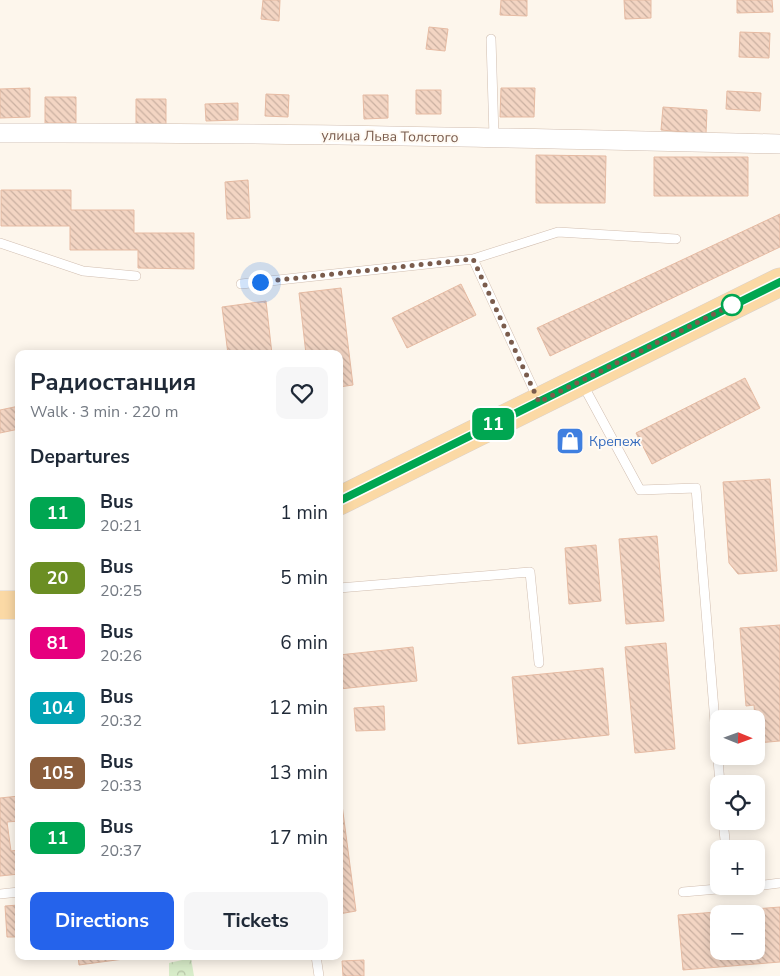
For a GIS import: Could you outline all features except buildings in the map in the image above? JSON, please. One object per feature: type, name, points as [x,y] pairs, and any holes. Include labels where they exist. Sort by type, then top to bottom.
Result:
[{"type":"main road","points":[[343,499],[775,284]]},
{"type":"main road","points":[[0,605],[15,605]]},
{"type":"street","name":"улица Льва Толстого","points":[[0,133],[494,137],[780,144]]},
{"type":"lane","points":[[491,39],[494,137]]},
{"type":"lane","points":[[241,284],[473,259],[558,232],[676,239]]},
{"type":"lane","points":[[0,243],[83,271],[136,276]]},
{"type":"lane","points":[[473,259],[539,402]]},
{"type":"lane","points":[[581,381],[640,490],[696,488],[719,775]]},
{"type":"lane","points":[[343,588],[530,572],[539,663]]},
{"type":"lane","points":[[765,885],[780,883]]},
{"type":"lane","points":[[683,892],[710,889]]},
{"type":"lane","points":[[0,894],[15,892]]},
{"type":"lane","points":[[316,960],[318,976]]},
{"type":"green space","points":[[191,960],[194,976],[169,976],[169,963]]},
{"type":"bus line","name":"11","points":[[343,499],[780,282]]},
{"type":"place","name":"Крепеж","points":[[570,441]]},
{"type":"route","points":[[260,282],[473,259],[539,402],[734,304],[732,305]]}]
